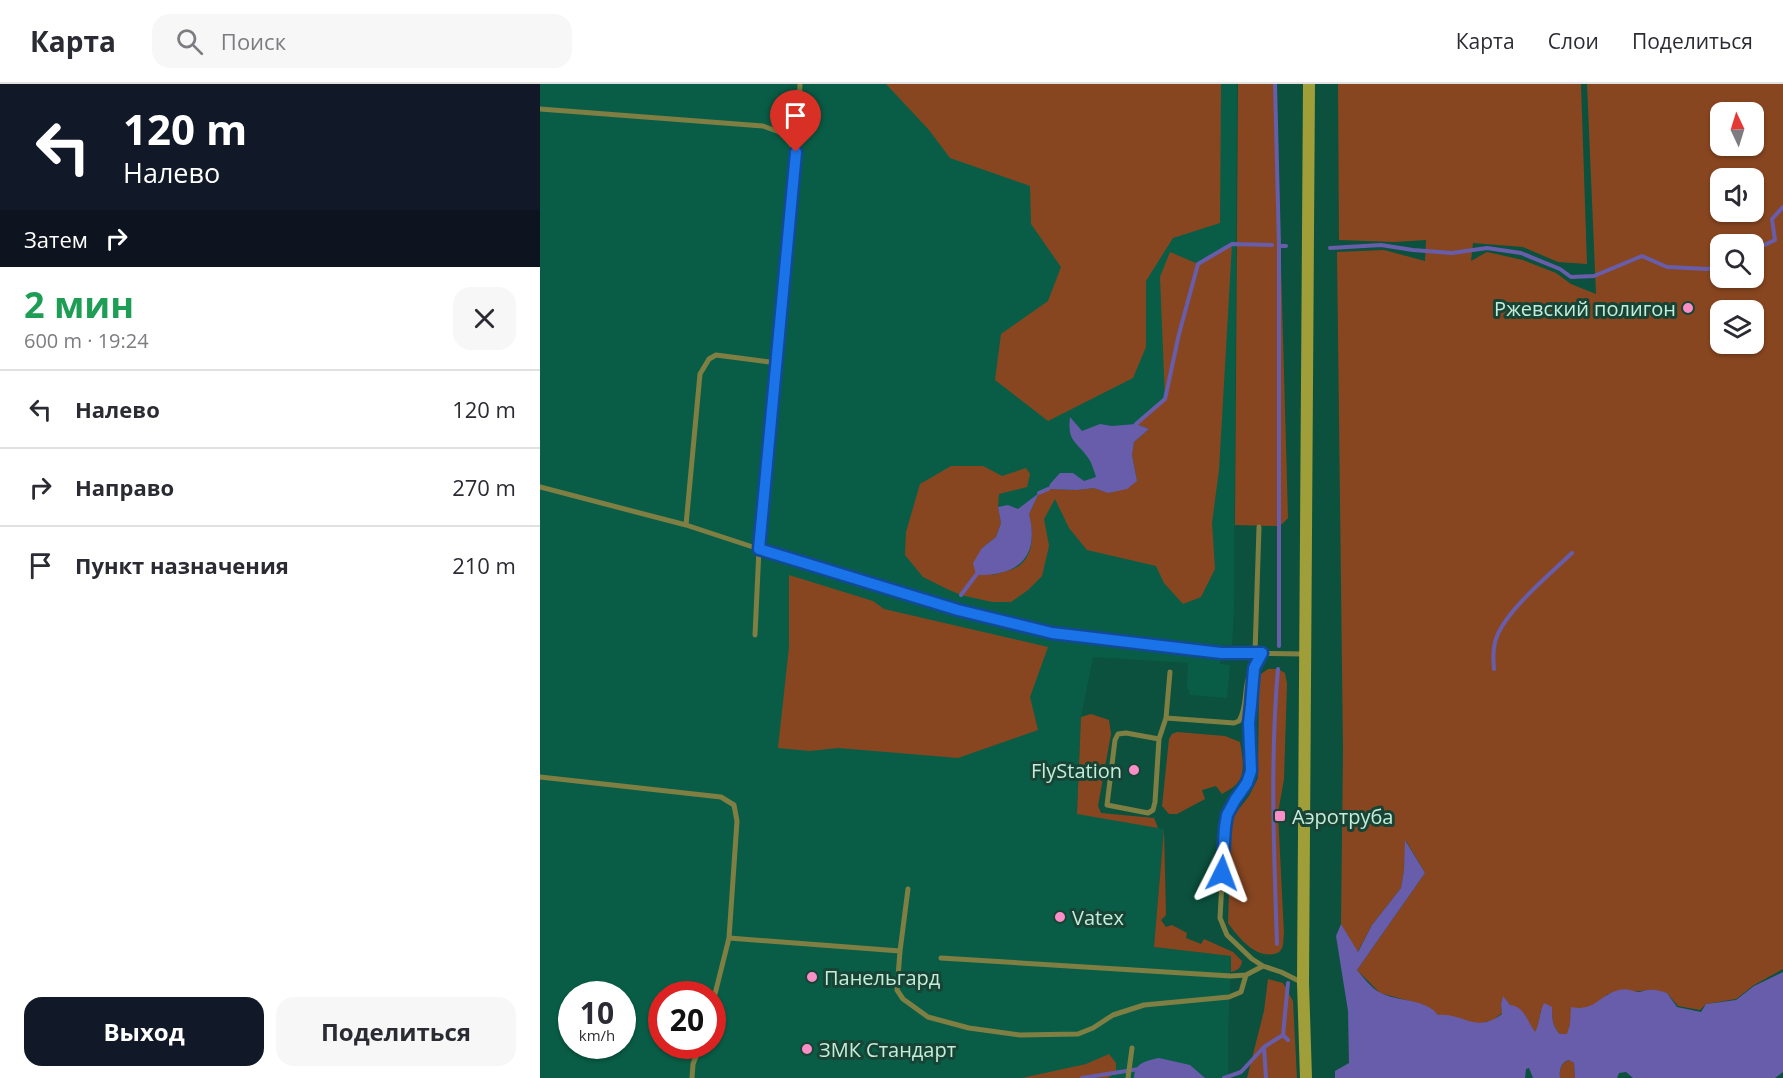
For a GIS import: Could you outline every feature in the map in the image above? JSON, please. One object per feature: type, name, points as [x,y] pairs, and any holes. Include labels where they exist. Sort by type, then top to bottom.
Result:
[{"type":"main road","points":[[1306,1078],[1303,982],[1309,84]]},
{"type":"lane","points":[[755,635],[759,549],[796,152],[800,84]]},
{"type":"lane","points":[[540,110],[763,126],[782,133],[796,152]]},
{"type":"lane","points":[[686,525],[700,374],[708,359],[716,355],[777,363]]},
{"type":"lane","points":[[540,487],[686,525],[958,610],[1052,633],[1221,653],[1304,654]]},
{"type":"lane","points":[[1260,527],[1258,653],[1254,668],[1249,723],[1251,771],[1247,783],[1227,815],[1220,918],[1227,935],[1252,959],[1263,966],[1303,982]]},
{"type":"lane","points":[[1234,723],[1242,717],[1246,687],[1251,669],[1254,668]]},
{"type":"lane","points":[[1159,739],[1126,732],[1118,734],[1115,740],[1107,805],[1148,813],[1153,810],[1159,739],[1166,718],[1170,672]]},
{"type":"lane","points":[[1166,718],[1249,723]]},
{"type":"lane","points":[[540,777],[721,797],[734,805],[736,820],[729,938],[718,981]]},
{"type":"lane","points":[[908,889],[897,990],[903,999],[928,1017],[969,1028],[1020,1035],[1078,1034],[1094,1028],[1113,1015],[1144,1005],[1229,997],[1242,992],[1246,975]]},
{"type":"lane","points":[[729,938],[900,951]]},
{"type":"lane","points":[[941,958],[1231,976],[1246,975],[1263,966]]},
{"type":"lane","points":[[1128,1078],[1132,1048]]},
{"type":"lane","points":[[692,1078],[695,1059]]},
{"type":"shaded area","points":[[540,84],[1237,84],[1234,611],[1232,645],[1222,645],[1220,664],[1230,665],[1227,698],[1190,695],[1187,685],[1188,663],[1093,657],[1081,717],[1077,813],[1164,829],[1154,947],[1231,956],[1228,1078],[540,1078]]},
{"type":"shaded area","points":[[886,84],[1221,84],[1220,223],[1173,238],[1146,281],[1146,347],[1133,378],[1048,421],[995,380],[1001,334],[1048,301],[1061,267],[1031,224],[1030,186],[950,158],[929,130]]},
{"type":"shaded area","points":[[1238,84],[1276,84],[1288,518],[1276,526],[1235,525]]},
{"type":"shaded area","points":[[1338,84],[1581,84],[1587,264],[1558,262],[1523,247],[1473,243],[1471,261],[1487,252],[1523,260],[1556,273],[1571,284],[1596,294],[1587,84],[1783,84],[1783,969],[1754,985],[1736,999],[1706,1004],[1700,1010],[1678,1006],[1667,993],[1651,990],[1608,994],[1592,1007],[1581,1009],[1570,1024],[1568,1034],[1560,1034],[1555,1028],[1552,1007],[1541,1010],[1535,1033],[1525,1015],[1503,997],[1502,1013],[1493,1020],[1478,1024],[1438,1015],[1424,1005],[1380,993],[1357,970],[1425,873],[1406,841],[1401,888],[1372,925],[1357,953],[1341,924],[1343,750],[1337,252],[1384,250],[1425,261],[1426,240],[1395,242],[1339,240]]},
{"type":"shaded area","points":[[1232,244],[1219,470],[1212,523],[1215,569],[1201,597],[1183,604],[1164,583],[1156,566],[1087,550],[1069,528],[1055,499],[1044,519],[1049,546],[1042,576],[1011,602],[992,602],[961,595],[923,577],[905,555],[906,532],[920,484],[951,466],[983,466],[1002,476],[1026,468],[1030,474],[1027,487],[999,494],[998,507],[1001,523],[996,537],[982,548],[993,575],[1011,570],[1025,560],[1032,541],[1029,514],[1039,493],[1048,489],[1094,488],[1109,493],[1137,481],[1132,455],[1134,442],[1149,429],[1136,424],[1165,399],[1160,277],[1170,252],[1198,264]]},
{"type":"shaded area","points":[[1070,417],[1082,431],[1100,424],[1112,426],[1136,424],[1149,429],[1134,442],[1132,455],[1137,481],[1127,489],[1108,493],[1094,488],[1048,489],[1060,473],[1073,473],[1084,481],[1096,477],[1089,459],[1072,437],[1069,426]]},
{"type":"shaded area","points":[[1039,493],[1029,514],[1032,529],[1031,542],[1022,561],[1004,572],[976,575],[973,563],[982,548],[996,537],[1001,523],[998,507],[1008,505],[1018,509]]},
{"type":"shaded area","points":[[789,575],[873,601],[884,609],[1048,647],[1030,697],[1038,730],[958,758],[838,748],[810,751],[778,748],[789,647]]},
{"type":"shaded area","points":[[1268,669],[1278,669],[1285,673],[1287,684],[1284,779],[1278,813],[1284,934],[1283,945],[1275,954],[1260,953],[1254,950],[1228,923],[1231,825],[1235,814],[1249,796],[1258,778],[1259,682],[1261,674]]},
{"type":"shaded area","points":[[1091,714],[1109,720],[1111,734],[1098,806],[1101,813],[1154,818],[1158,828],[1077,814],[1081,717]]},
{"type":"shaded area","points":[[1177,732],[1225,736],[1240,742],[1243,768],[1235,786],[1222,794],[1216,786],[1202,790],[1205,799],[1177,814],[1169,814],[1162,806],[1169,739]]},
{"type":"shaded area","points":[[1164,829],[1166,915],[1161,920],[1166,927],[1172,925],[1187,933],[1186,938],[1201,944],[1204,939],[1233,952],[1242,961],[1236,970],[1231,972],[1231,956],[1154,947]]},
{"type":"shaded area","points":[[1405,840],[1425,873],[1357,970],[1378,991],[1388,996],[1419,1003],[1438,1015],[1447,1015],[1477,1023],[1493,1020],[1502,1014],[1503,996],[1510,1005],[1522,1011],[1535,1032],[1544,1003],[1552,1007],[1553,1022],[1557,1031],[1560,1034],[1567,1034],[1571,1007],[1586,1007],[1612,992],[1627,989],[1638,992],[1653,990],[1667,993],[1677,1007],[1701,1012],[1706,1004],[1736,1000],[1754,986],[1783,972],[1783,1072],[1775,1078],[1633,1078],[1626,1072],[1619,1073],[1617,1078],[1575,1078],[1574,1063],[1569,1060],[1561,1067],[1560,1078],[1533,1078],[1529,1068],[1526,1069],[1525,1078],[1335,1078],[1335,1071],[1349,1063],[1348,1011],[1336,936],[1341,924],[1358,952],[1372,925],[1401,888]]},
{"type":"shaded area","points":[[1268,979],[1283,983],[1293,1001],[1297,1078],[1247,1078],[1264,1011]]},
{"type":"shaded area","points":[[1109,1054],[1116,1063],[1116,1072],[1108,1078],[1022,1078],[1086,1064]]},
{"type":"shaded area","points":[[1159,1058],[1190,1065],[1205,1078],[1134,1078],[1139,1066]]},
{"type":"shaded area","points":[[1570,1060],[1574,1063],[1575,1078],[1560,1078],[1561,1067]]},
{"type":"waterway","points":[[1275,84],[1279,246],[1279,646]]},
{"type":"waterway","points":[[1764,245],[1775,240],[1772,219],[1783,207]]},
{"type":"waterway","points":[[1136,424],[1165,399],[1179,334],[1198,264],[1232,244],[1272,245]]},
{"type":"waterway","points":[[1330,248],[1381,245],[1452,253],[1487,248],[1521,253],[1560,269],[1571,277],[1594,276],[1642,256],[1667,267],[1710,268]]},
{"type":"waterway","points":[[1279,246],[1286,246]]},
{"type":"waterway","points":[[1039,493],[1048,489]]},
{"type":"waterway","points":[[1494,669],[1495,644],[1502,626],[1530,592],[1572,553]]},
{"type":"waterway","points":[[961,595],[976,575]]},
{"type":"waterway","points":[[1277,944],[1273,772],[1278,669]]},
{"type":"waterway","points":[[1283,1035],[1288,983]]},
{"type":"waterway","points":[[1224,1078],[1241,1072],[1264,1047],[1283,1035],[1288,1040]]},
{"type":"waterway","points":[[1264,1047],[1266,1078]]},
{"type":"waterway","points":[[1082,1078],[1139,1069]]},
{"type":"place","name":"Ржевский полигон","points":[[1688,308]]},
{"type":"place","name":"FlyStation","points":[[1134,770]]},
{"type":"place","name":"Аэротруба","points":[[1280,816]]},
{"type":"place","name":"Vatex","points":[[1060,917]]},
{"type":"place","name":"Панельгард","points":[[812,977]]},
{"type":"place","name":"ЗМК Стандарт","points":[[807,1049]]},
{"type":"route","points":[[796,152],[759,549],[958,610],[1052,633],[1221,653],[1262,653],[1254,668],[1249,723],[1251,771],[1247,783],[1227,815],[1222,873]]}]
